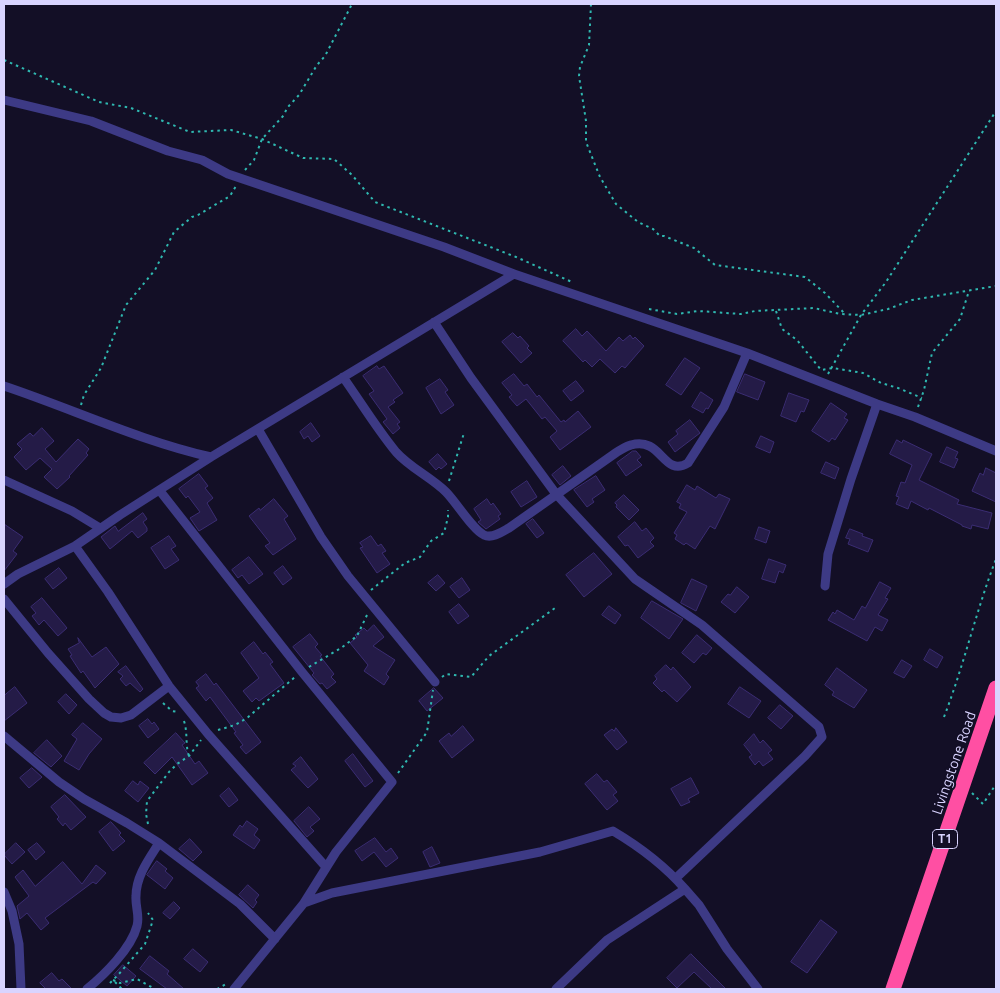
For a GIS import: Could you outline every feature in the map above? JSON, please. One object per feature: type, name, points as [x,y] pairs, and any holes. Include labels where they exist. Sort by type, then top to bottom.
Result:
[{"type":"highway","name":"Livingstone Road","points":[[893,989],[996,688]]},
{"type":"street","points":[[4,100],[91,121],[168,151],[202,160],[228,174],[747,353],[915,417],[996,451]]},
{"type":"street","points":[[4,584],[18,574],[74,546],[212,457],[514,274]]},
{"type":"street","points":[[434,322],[471,378],[556,494],[635,579],[702,625],[819,727],[822,737],[805,756],[676,878]]},
{"type":"street","points":[[343,377],[396,452],[447,492],[485,536],[500,533],[616,452],[630,445],[646,445],[655,449],[673,467],[680,468],[688,463],[724,407],[747,353]]},
{"type":"street","points":[[4,386],[180,450],[212,457]]},
{"type":"street","points":[[825,586],[828,554],[877,404]]},
{"type":"street","points":[[258,429],[322,538],[348,576],[435,682]]},
{"type":"street","points":[[4,480],[72,511],[100,528]]},
{"type":"street","points":[[160,491],[302,672],[392,782],[326,867],[304,903],[234,989]]},
{"type":"street","points":[[74,546],[108,592],[169,686],[208,734],[326,867]]},
{"type":"street","points":[[4,599],[48,653],[104,713],[111,717],[121,718],[132,715],[169,686]]},
{"type":"street","points":[[4,736],[59,782],[159,843],[240,904],[275,939]]},
{"type":"street","points":[[304,903],[332,893],[540,852],[613,831],[638,846],[676,878],[699,905],[726,949],[758,989]]},
{"type":"street","points":[[87,989],[120,956],[135,932],[138,917],[136,895],[139,878],[159,843]]},
{"type":"street","points":[[556,989],[607,940],[685,889]]},
{"type":"street","points":[[4,892],[12,911],[19,944],[21,989]]},
{"type":"path","points":[[78,414],[84,395],[102,368],[126,305],[155,270],[174,232],[192,217],[230,196],[242,178],[242,173],[254,160],[262,140],[299,96],[325,56],[352,4]]},
{"type":"path","points":[[592,4],[588,45],[580,67],[579,76],[586,122],[586,142],[600,177],[616,204],[638,222],[654,229],[660,236],[694,248],[715,265],[749,268],[805,277],[826,293],[846,314]]},
{"type":"path","points":[[4,60],[99,102],[131,108],[190,132],[231,130],[262,140],[303,158],[334,159],[375,202],[576,284]]},
{"type":"path","points":[[822,382],[833,368],[861,315],[886,282],[996,111]]},
{"type":"path","points":[[642,307],[677,314],[698,311],[741,314],[814,308],[861,315],[888,309],[912,300],[996,286]]},
{"type":"path","points":[[915,417],[922,398],[932,353],[960,319],[969,291]]},
{"type":"path","points":[[776,311],[782,329],[797,340],[820,370],[833,368],[863,373],[881,383],[922,398]]},
{"type":"path","points":[[159,843],[148,823],[146,814],[147,801],[176,764],[189,756],[208,734],[235,725],[247,718],[302,672],[357,636],[371,605],[369,591],[405,563],[420,557],[431,540],[444,533],[448,517],[447,492],[449,481],[464,433]]},
{"type":"path","points":[[944,717],[959,677],[985,588],[996,560]]},
{"type":"path","points":[[392,782],[427,732],[435,682],[446,674],[472,677],[489,656],[556,608]]},
{"type":"path","points":[[158,696],[172,711],[182,714]]},
{"type":"path","points":[[184,719],[188,739],[186,748],[189,756]]},
{"type":"path","points":[[964,784],[983,804],[996,784]]},
{"type":"path","points":[[122,989],[113,980],[120,983],[137,979],[155,989]]},
{"type":"building","points":[[576,329],[582,336],[587,331],[606,351],[619,337],[623,341],[630,335],[633,339],[635,337],[644,346],[625,368],[622,366],[615,373],[600,359],[592,367],[585,360],[583,362],[563,341]]},
{"type":"building","points":[[513,333],[518,338],[520,336],[529,346],[527,348],[532,353],[521,363],[502,342]]},
{"type":"building","points":[[685,358],[700,368],[681,395],[666,385]]},
{"type":"building","points":[[377,366],[379,369],[384,366],[403,393],[393,400],[395,402],[388,407],[400,422],[397,424],[400,428],[393,434],[383,422],[387,419],[369,394],[374,391],[363,376]]},
{"type":"building","points":[[514,374],[524,386],[527,384],[537,397],[539,395],[561,422],[564,420],[565,422],[578,411],[591,427],[560,450],[550,437],[557,431],[545,417],[542,419],[526,399],[517,406],[509,397],[512,395],[502,383]]},
{"type":"building","points":[[745,374],[765,382],[758,400],[737,392]]},
{"type":"building","points":[[440,379],[448,390],[445,392],[454,405],[441,414],[426,388]]},
{"type":"building","points":[[576,381],[584,391],[571,401],[563,391]]},
{"type":"building","points":[[701,392],[713,400],[708,409],[706,408],[703,413],[692,407]]},
{"type":"building","points":[[789,393],[809,400],[804,412],[801,411],[796,422],[781,416]]},
{"type":"building","points":[[831,403],[847,414],[844,418],[848,420],[835,440],[832,438],[829,442],[812,431]]},
{"type":"building","points":[[690,420],[700,433],[675,452],[668,442],[678,434],[676,431]]},
{"type":"building","points":[[311,423],[320,436],[312,442],[308,436],[304,439],[300,432]]},
{"type":"building","points":[[42,428],[54,441],[45,449],[56,462],[78,439],[89,449],[86,453],[88,455],[70,477],[57,489],[44,477],[52,469],[40,458],[26,470],[14,457],[22,449],[17,444],[30,433],[33,436]]},
{"type":"building","points":[[761,436],[774,442],[770,453],[756,447]]},
{"type":"building","points":[[897,440],[902,443],[903,440],[932,454],[919,480],[959,500],[957,504],[992,513],[988,529],[972,525],[971,529],[962,526],[929,508],[928,510],[911,501],[908,509],[896,504],[899,497],[896,496],[901,482],[905,483],[912,465],[890,454]]},
{"type":"building","points":[[947,447],[958,452],[955,458],[958,459],[954,468],[940,462]]},
{"type":"building","points":[[633,451],[636,451],[641,457],[637,460],[642,465],[626,476],[617,463]]},
{"type":"building","points":[[438,454],[447,464],[441,469],[439,467],[436,470],[429,462]]},
{"type":"building","points":[[826,462],[839,468],[835,479],[821,473]]},
{"type":"building","points":[[563,466],[571,476],[560,485],[552,475]]},
{"type":"building","points":[[986,468],[996,473],[996,502],[972,491],[980,473],[983,475]]},
{"type":"building","points":[[199,474],[208,486],[205,488],[213,498],[207,503],[217,520],[199,531],[190,518],[200,512],[188,496],[186,498],[179,489]]},
{"type":"building","points":[[596,476],[605,490],[592,499],[594,502],[587,507],[574,490]]},
{"type":"building","points":[[527,481],[537,497],[521,507],[511,492]]},
{"type":"building","points":[[687,485],[695,490],[697,486],[716,498],[719,494],[730,499],[715,529],[710,526],[695,549],[675,539],[677,535],[674,533],[687,512],[679,508],[681,504],[677,502]]},
{"type":"building","points":[[624,495],[639,510],[629,520],[616,507],[615,503]]},
{"type":"building","points":[[274,499],[288,516],[284,519],[296,539],[273,555],[265,546],[270,543],[249,516]]},
{"type":"building","points":[[487,499],[491,505],[493,503],[501,514],[498,516],[500,519],[486,529],[478,522],[481,520],[474,509]]},
{"type":"building","points":[[143,513],[147,519],[143,522],[147,531],[138,538],[132,531],[110,549],[101,537],[115,526],[118,531]]},
{"type":"building","points":[[533,519],[544,533],[537,538],[526,524]]},
{"type":"building","points":[[635,522],[642,531],[646,528],[654,538],[650,542],[654,546],[638,558],[628,545],[625,546],[618,537]]},
{"type":"building","points":[[4,524],[23,537],[13,551],[17,554],[4,571]]},
{"type":"building","points":[[759,527],[770,531],[766,543],[755,539]]},
{"type":"building","points":[[850,529],[873,540],[868,552],[848,544],[850,539],[846,538]]},
{"type":"building","points":[[169,536],[176,546],[171,549],[179,560],[165,569],[151,548]]},
{"type":"building","points":[[371,536],[378,546],[381,544],[386,551],[382,553],[390,564],[377,573],[360,548],[363,547],[360,543]]},
{"type":"building","points":[[594,553],[612,574],[584,597],[566,575]]},
{"type":"building","points":[[249,557],[263,574],[249,584],[242,575],[238,578],[232,570]]},
{"type":"building","points":[[769,559],[786,565],[783,573],[779,571],[775,583],[762,579]]},
{"type":"building","points":[[283,566],[292,578],[283,585],[274,573]]},
{"type":"building","points":[[59,568],[67,578],[53,589],[45,579]]},
{"type":"building","points":[[438,575],[445,583],[436,591],[428,583]]},
{"type":"building","points":[[462,578],[470,590],[459,598],[450,587]]},
{"type":"building","points":[[692,579],[707,586],[696,611],[681,603]]},
{"type":"building","points":[[880,582],[891,588],[885,598],[888,599],[878,615],[888,620],[882,631],[875,627],[867,641],[828,620],[833,612],[835,614],[837,610],[854,620],[862,606],[865,608]]},
{"type":"building","points":[[737,587],[749,597],[735,613],[721,602]]},
{"type":"building","points":[[42,598],[67,628],[58,636],[44,620],[39,625],[32,616],[36,613],[31,607]]},
{"type":"building","points":[[652,601],[683,619],[669,639],[641,618]]},
{"type":"building","points":[[459,604],[469,616],[458,624],[449,612]]},
{"type":"building","points":[[609,606],[621,615],[615,624],[602,615]]},
{"type":"building","points":[[374,625],[384,637],[373,646],[395,660],[386,674],[389,677],[384,685],[364,671],[368,665],[350,643],[357,637],[355,635],[364,628],[367,631]]},
{"type":"building","points":[[310,634],[318,644],[315,647],[322,655],[320,656],[334,674],[331,677],[336,682],[327,689],[312,675],[314,673],[293,647]]},
{"type":"building","points":[[697,635],[712,648],[706,655],[703,653],[694,663],[682,653]]},
{"type":"building","points":[[78,638],[92,657],[106,647],[119,664],[95,688],[83,671],[81,673],[70,656],[72,655],[68,649],[79,643]]},
{"type":"building","points":[[254,642],[263,654],[265,652],[273,662],[270,664],[284,683],[259,701],[256,698],[252,702],[243,691],[259,678],[241,653]]},
{"type":"building","points":[[930,649],[943,657],[937,668],[924,660]]},
{"type":"building","points":[[902,660],[912,666],[904,678],[894,673]]},
{"type":"building","points":[[666,665],[671,670],[673,667],[691,687],[677,702],[653,683],[657,679],[655,676]]},
{"type":"building","points":[[126,666],[143,689],[140,692],[130,683],[126,686],[120,679],[123,676],[118,672]]},
{"type":"building","points":[[837,668],[867,690],[854,708],[832,695],[834,692],[825,685]]},
{"type":"building","points":[[206,674],[214,685],[216,683],[261,742],[246,754],[240,747],[243,745],[234,733],[236,732],[210,697],[206,701],[196,688],[199,686],[196,682]]},
{"type":"building","points":[[15,687],[27,703],[4,721],[4,696]]},
{"type":"building","points":[[740,687],[761,701],[749,718],[728,704]]},
{"type":"building","points":[[434,688],[443,698],[427,711],[419,701]]},
{"type":"building","points":[[66,694],[77,705],[69,714],[58,702]]},
{"type":"building","points":[[780,705],[793,716],[781,729],[768,718]]},
{"type":"building","points":[[148,719],[152,724],[154,722],[159,729],[148,738],[139,726]]},
{"type":"building","points":[[83,723],[102,739],[89,754],[79,770],[64,761],[77,739],[72,735]]},
{"type":"building","points":[[463,726],[474,740],[452,758],[439,741],[449,733],[451,736]]},
{"type":"building","points":[[616,728],[627,742],[617,750],[604,735],[612,729],[614,731]]},
{"type":"building","points":[[176,733],[185,743],[182,745],[195,764],[199,761],[208,773],[192,785],[172,757],[155,774],[144,763]]},
{"type":"building","points":[[754,734],[760,743],[763,740],[772,750],[768,753],[773,759],[763,766],[759,761],[755,765],[749,757],[752,755],[744,745]]},
{"type":"building","points":[[47,740],[62,756],[51,767],[34,753]]},
{"type":"building","points":[[353,754],[373,781],[365,787],[345,761]]},
{"type":"building","points":[[301,757],[318,779],[308,788],[291,770],[296,766],[293,764]]},
{"type":"building","points":[[32,768],[42,777],[29,788],[20,778]]},
{"type":"building","points":[[597,774],[604,782],[607,780],[617,792],[613,795],[618,801],[607,810],[585,784]]},
{"type":"building","points":[[691,778],[699,793],[688,799],[690,802],[681,806],[671,789]]},
{"type":"building","points":[[133,781],[138,785],[140,781],[149,788],[138,802],[125,791]]},
{"type":"building","points":[[229,788],[238,800],[229,807],[220,796]]},
{"type":"building","points":[[65,795],[86,817],[71,830],[65,823],[63,826],[51,807]]},
{"type":"building","points":[[309,807],[320,819],[310,827],[314,831],[307,837],[294,821]]},
{"type":"building","points":[[247,821],[258,829],[254,835],[260,840],[254,849],[233,835],[240,825],[242,827]]},
{"type":"building","points":[[111,822],[121,833],[119,835],[125,841],[113,851],[99,832]]},
{"type":"building","points":[[375,838],[386,852],[391,848],[398,858],[386,867],[374,852],[362,861],[355,851]]},
{"type":"building","points":[[190,839],[202,852],[193,861],[179,849]]},
{"type":"building","points":[[16,843],[25,852],[12,864],[4,855]]},
{"type":"building","points":[[37,843],[45,852],[36,860],[28,850]]},
{"type":"building","points":[[432,847],[440,863],[430,867],[423,852]]},
{"type":"building","points":[[157,861],[167,869],[165,871],[173,878],[165,889],[147,875]]},
{"type":"building","points":[[63,862],[82,884],[96,865],[106,873],[96,884],[93,882],[45,918],[49,923],[41,930],[27,913],[20,919],[17,906],[29,896],[15,877],[23,870],[35,886]]},
{"type":"building","points":[[248,885],[259,895],[255,900],[257,902],[253,908],[239,895]]},
{"type":"building","points":[[174,902],[180,908],[170,919],[163,913]]},
{"type":"building","points":[[821,920],[837,932],[807,973],[791,962]]},
{"type":"building","points":[[193,949],[208,962],[200,972],[184,959]]},
{"type":"building","points":[[691,954],[726,989],[712,989],[694,972],[677,988],[667,978]]},
{"type":"building","points":[[150,956],[169,971],[167,974],[184,989],[167,989],[140,969]]},
{"type":"building","points":[[123,965],[136,976],[127,986],[114,975]]},
{"type":"building","points":[[52,973],[59,981],[62,979],[72,989],[46,989],[40,983]]}]
